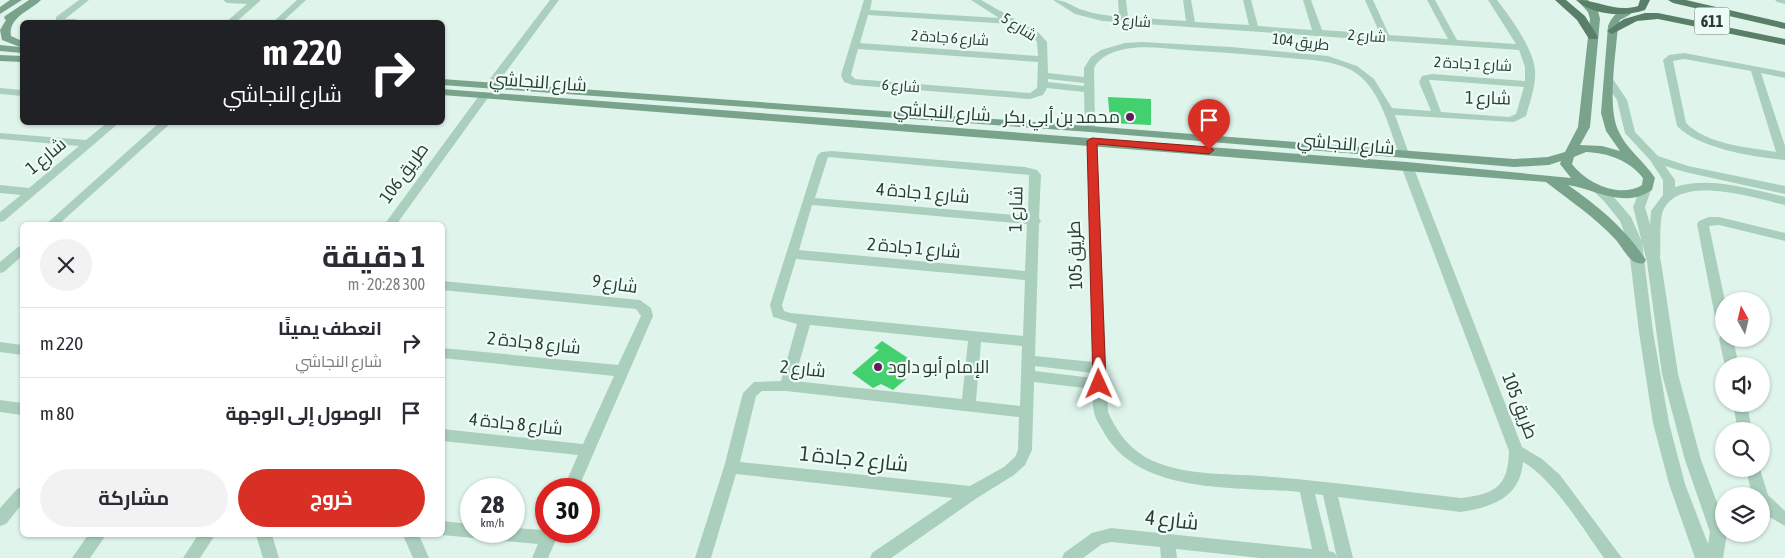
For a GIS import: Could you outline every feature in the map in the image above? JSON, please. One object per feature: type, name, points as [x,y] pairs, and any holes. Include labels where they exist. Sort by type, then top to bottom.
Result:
[{"type":"main road","points":[[0,11],[17,0]]},
{"type":"main road","points":[[0,24],[36,0]]},
{"type":"main road","points":[[1560,0],[1581,18],[1593,37]]},
{"type":"main road","points":[[1645,0],[1644,6],[1616,18],[1612,31],[1608,113],[1609,122],[1617,141],[1648,178],[1648,187],[1645,190]]},
{"type":"main road","name":"611","points":[[1673,0],[1785,26]]},
{"type":"main road","points":[[1583,1],[1595,15],[1584,127],[1566,164],[1569,169],[1592,186]]},
{"type":"main road","points":[[1583,1],[1605,9],[1632,11]]},
{"type":"main road","name":"611","points":[[1632,11],[1682,15],[1785,38]]},
{"type":"main road","points":[[15,14],[5,30],[6,38],[20,43]]},
{"type":"main road","points":[[1612,31],[1637,17],[1658,16],[1785,42]]},
{"type":"main road","points":[[0,48],[20,50]]},
{"type":"main road","points":[[0,58],[20,59]]},
{"type":"main road","name":"شارع النجاشي","points":[[445,83],[488,91],[629,107],[1091,135]]},
{"type":"main road","name":"شارع النجاشي","points":[[445,92],[488,91],[637,96],[1266,149],[1297,158],[1514,163],[1549,161],[1584,148],[1600,149],[1618,154],[1635,163]]},
{"type":"main road","points":[[602,104],[611,100],[612,96],[610,94]]},
{"type":"main road","points":[[629,107],[627,104],[629,100],[637,96]]},
{"type":"main road","points":[[1294,145],[1291,151],[1297,158]]},
{"type":"main road","name":"شارع النجاشي","points":[[1266,149],[1294,145],[1546,178],[1592,186],[1624,195],[1645,190]]},
{"type":"main road","points":[[1546,178],[1564,188],[1646,261]]},
{"type":"street","points":[[60,20],[59,19],[84,0]]},
{"type":"street","points":[[227,0],[256,1]]},
{"type":"street","points":[[279,20],[302,0]]},
{"type":"street","name":"طريق 106","points":[[392,222],[556,0]]},
{"type":"street","name":"شارع 6","points":[[868,0],[846,76],[848,80],[1020,95],[1038,94],[1042,91],[1043,80]]},
{"type":"street","name":"شارع 5","points":[[974,0],[1036,35],[1042,42],[1043,80]]},
{"type":"street","name":"شارع 3","points":[[1059,0],[1078,12],[1094,17],[1191,25],[1214,37]]},
{"type":"street","points":[[1122,0],[1124,20]]},
{"type":"street","points":[[1187,0],[1191,25]]},
{"type":"street","points":[[1247,0],[1254,28]]},
{"type":"street","points":[[1307,0],[1318,33]]},
{"type":"street","points":[[1369,0],[1386,38]]},
{"type":"street","points":[[1431,0],[1454,42]]},
{"type":"street","name":"شارع 1","points":[[1388,111],[1510,120],[1521,116],[1530,65],[1522,48],[1492,0]]},
{"type":"street","points":[[1780,0],[1785,1]]},
{"type":"street","points":[[233,20],[256,1]]},
{"type":"street","points":[[865,12],[1012,22]]},
{"type":"street","name":"شارع 2","points":[[1214,37],[1229,38],[1254,28],[1522,48]]},
{"type":"street","name":"طريق 104","points":[[1091,135],[1088,84],[1089,68],[1094,59],[1115,48],[1214,37],[1229,38],[1342,63],[1354,68],[1370,81],[1388,111],[1406,160]]},
{"type":"street","name":"شارع 6 جادة 2","points":[[855,46],[1043,59]]},
{"type":"street","points":[[1784,157],[1707,140],[1685,130],[1681,124],[1668,60],[1675,56],[1684,56],[1785,76]]},
{"type":"street","points":[[1756,70],[1784,157]]},
{"type":"street","name":"شارع 1 جادة 2","points":[[1437,114],[1424,82],[1425,78],[1528,84]]},
{"type":"street","points":[[1043,80],[1088,84]]},
{"type":"street","points":[[1609,80],[1622,100],[1630,133],[1654,158],[1669,180],[1670,195]]},
{"type":"street","points":[[0,90],[20,92]]},
{"type":"street","name":"شارع 1","points":[[0,218],[111,125]]},
{"type":"street","points":[[54,222],[164,125]]},
{"type":"street","name":"طريق 105","points":[[1091,135],[1100,412],[1118,444],[1131,456],[1147,465],[1173,474],[1306,486],[1460,505],[1479,503],[1495,498],[1513,479],[1517,470],[1516,451],[1406,160]]},
{"type":"street","points":[[0,136],[89,144]]},
{"type":"street","name":"شارع 1","points":[[825,154],[1033,172],[1035,175],[1035,221],[1028,342],[805,320],[782,316],[776,310],[807,201],[821,158],[825,154]]},
{"type":"street","points":[[1654,158],[1685,169],[1785,190]]},
{"type":"street","points":[[1592,186],[1618,209],[1626,220],[1646,261]]},
{"type":"street","points":[[1704,558],[1677,484],[1661,423],[1646,332],[1646,261],[1657,210],[1673,192],[1683,189],[1713,187],[1785,201]]},
{"type":"street","points":[[0,189],[32,192]]},
{"type":"street","points":[[1645,190],[1639,207],[1646,261],[1680,415],[1693,460],[1719,532],[1714,558]]},
{"type":"street","name":"شارع 1 جادة 4","points":[[807,201],[1035,221]]},
{"type":"street","points":[[1717,292],[1704,224],[1709,221],[1719,221],[1785,237]]},
{"type":"street","points":[[0,269],[5,260],[20,251]]},
{"type":"street","name":"شارع 1 جادة 2","points":[[792,254],[1032,276]]},
{"type":"street","name":"شارع 9","points":[[445,285],[640,305],[646,311],[647,316],[575,478]]},
{"type":"street","points":[[786,386],[805,320]]},
{"type":"street","points":[[968,406],[975,337]]},
{"type":"street","points":[[878,558],[972,493],[1009,471],[1020,461],[1025,450],[1028,342]]},
{"type":"street","points":[[0,348],[20,350]]},
{"type":"street","name":"شارع 8 جادة 2","points":[[445,353],[621,371]]},
{"type":"street","points":[[1028,368],[1099,376]]},
{"type":"street","name":"شارع 2","points":[[703,558],[750,393],[759,386],[786,386],[1025,412]]},
{"type":"street","points":[[2,408],[20,409]]},
{"type":"street","name":"شارع 8 جادة 4","points":[[445,435],[586,450]]},
{"type":"street","points":[[1516,451],[1537,463],[1555,480],[1614,558]]},
{"type":"street","name":"شارع 2 جادة 1","points":[[730,468],[972,493]]},
{"type":"street","points":[[1277,555],[1325,558],[1306,486]]},
{"type":"street","points":[[1330,489],[1345,558]]},
{"type":"street","points":[[0,519],[20,496]]},
{"type":"street","points":[[1770,509],[1785,519]]},
{"type":"street","points":[[445,528],[460,530]]},
{"type":"street","name":"شارع 4","points":[[1070,558],[1098,538],[1111,535],[1167,540],[1277,555]]},
{"type":"street","points":[[80,558],[96,537]]},
{"type":"street","points":[[191,558],[206,537]]},
{"type":"street","points":[[265,537],[271,558]]},
{"type":"street","points":[[413,537],[421,558]]},
{"type":"street","points":[[1167,540],[1169,558]]},
{"type":"street","points":[[540,558],[547,543]]},
{"type":"building","name":"محمد بن أبي بكر","points":[[1108,97],[1151,99],[1151,125],[1110,123]]},
{"type":"building","name":"الإمام أبو داود","points":[[882,341],[911,360],[896,373],[906,379],[893,390],[881,384],[873,388],[852,373],[879,350],[874,348]]},
{"type":"place","name":"محمد بن أبي بكر","points":[[1130,117]]},
{"type":"place","name":"الإمام أبو داود","points":[[878,367]]},
{"type":"route","points":[[1099,384],[1092,141],[1209,150]]}]
